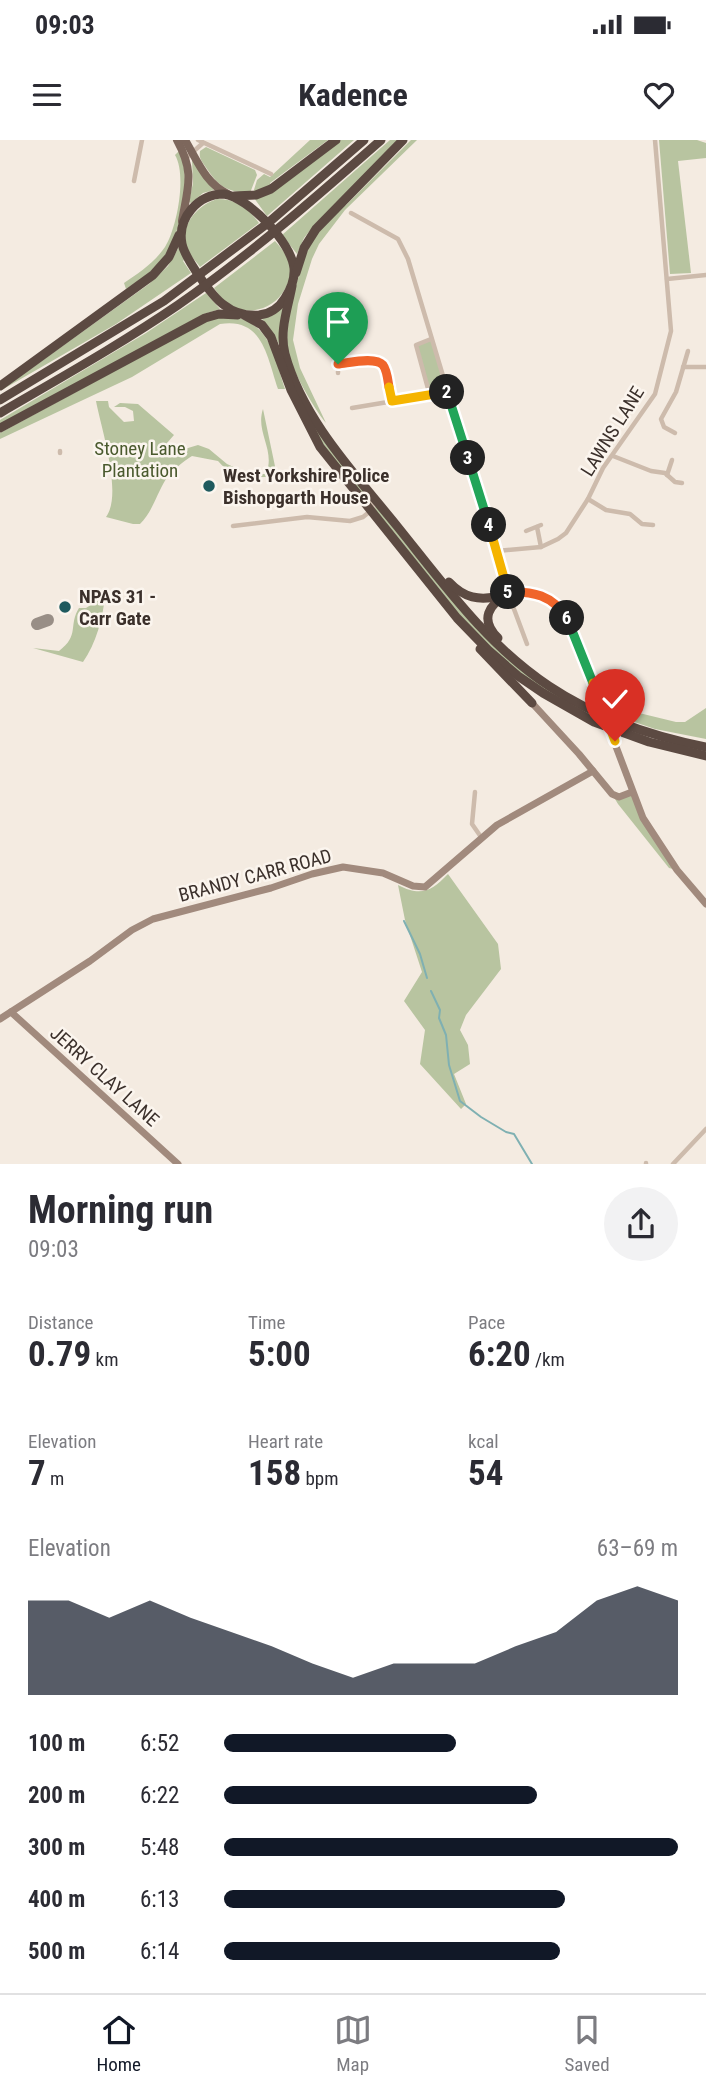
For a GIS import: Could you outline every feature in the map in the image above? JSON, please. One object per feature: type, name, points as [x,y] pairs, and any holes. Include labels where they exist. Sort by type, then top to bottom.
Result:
[{"type":"highway","points":[[0,386],[153,275],[169,257],[191,210],[204,198],[219,194],[256,195],[271,189],[336,140]]},
{"type":"highway","points":[[0,400],[164,302],[268,223],[364,140]]},
{"type":"highway","points":[[0,413],[135,333],[216,277],[303,210],[380,140]]},
{"type":"highway","points":[[403,140],[316,229],[304,248],[292,284],[283,330],[286,356],[305,401],[320,427],[349,466],[465,610],[522,667],[572,701],[633,728],[706,747]]},
{"type":"highway","points":[[0,428],[205,318],[219,314],[264,314],[275,309],[292,284],[292,261],[285,247],[255,210],[232,196]]},
{"type":"highway","points":[[182,225],[182,246],[217,299],[226,307],[262,325],[269,333],[290,390],[310,432],[370,512],[457,618],[488,650],[518,676],[568,709],[619,732],[706,755]]},
{"type":"highway","points":[[429,565],[466,596],[484,599],[508,593]]},
{"type":"highway","points":[[508,593],[494,602],[490,609],[489,623],[493,633],[514,655],[572,701]]},
{"type":"highway","points":[[457,618],[471,640],[532,704]]},
{"type":"main road","points":[[177,140],[211,183],[232,196]]},
{"type":"main road","points":[[182,225],[190,181],[185,140]]},
{"type":"street","points":[[134,181],[142,140]]},
{"type":"street","name":"LAWNS LANE","points":[[497,551],[541,547],[566,533],[588,499],[596,480],[655,394],[671,331],[655,140]]},
{"type":"street","points":[[189,156],[200,142],[261,173],[271,174]]},
{"type":"street","points":[[351,213],[398,239],[408,259],[508,593],[527,644]]},
{"type":"street","points":[[667,279],[706,275]]},
{"type":"street","points":[[430,396],[416,345],[431,339]]},
{"type":"street","points":[[675,433],[664,427],[662,419],[676,392],[688,351]]},
{"type":"street","points":[[338,373],[338,364],[375,361],[381,363],[385,367],[392,401]]},
{"type":"street","points":[[683,367],[706,367]]},
{"type":"street","points":[[352,408],[448,392]]},
{"type":"street","points":[[613,456],[667,475],[682,484]]},
{"type":"street","points":[[667,475],[671,460]]},
{"type":"street","points":[[233,526],[307,517],[350,521],[359,518],[373,509],[371,499],[354,478],[349,466]]},
{"type":"street","points":[[359,518],[362,509],[360,499]]},
{"type":"street","points":[[588,499],[610,512],[630,514],[641,527],[653,525]]},
{"type":"street","points":[[526,531],[539,526],[541,547]]},
{"type":"street","points":[[508,593],[520,591],[541,594],[562,610],[573,630],[632,792],[657,843],[706,904]]},
{"type":"street","points":[[532,704],[616,797],[632,792]]},
{"type":"street","name":"BRANDY CARR ROAD","points":[[0,1019],[153,919],[331,869],[366,869],[383,873],[412,886],[425,887],[496,824],[593,771]]},
{"type":"street","points":[[475,792],[472,824],[481,837]]},
{"type":"street","name":"JERRY CLAY LANE","points":[[12,1012],[178,1164]]},
{"type":"street","points":[[673,1164],[706,1129]]},
{"type":"green space","points":[[310,140],[328,140],[270,183],[270,186],[253,193],[257,180],[264,174],[270,177]]},
{"type":"green space","points":[[341,140],[354,140],[267,216],[254,198],[269,193]]},
{"type":"green space","points":[[390,140],[399,140],[315,224],[304,238],[297,254],[282,235]]},
{"type":"green space","points":[[411,140],[417,140],[345,210],[319,244],[298,304],[293,340],[300,368],[326,423],[303,388],[288,351],[288,325],[299,274],[316,235],[341,207]]},
{"type":"green space","points":[[659,140],[697,140],[706,143],[706,158],[678,161],[691,273],[670,274]]},
{"type":"green space","points":[[206,147],[255,170],[257,175],[250,193],[223,187],[214,179],[200,157],[200,151]]},
{"type":"green space","points":[[179,151],[185,176],[185,192],[174,238],[157,265],[126,289],[124,283],[156,258],[169,238],[179,201],[180,175],[175,155]]},
{"type":"green space","points":[[192,160],[214,190],[203,193],[191,203],[189,202],[193,183]]},
{"type":"green space","points":[[217,199],[241,205],[259,223],[200,267],[189,253],[186,228],[195,213]]},
{"type":"green space","points":[[275,241],[287,257],[290,270],[288,283],[280,297],[258,310],[240,309],[224,301],[214,288]]},
{"type":"green space","points":[[179,247],[183,261],[191,273],[116,324],[0,391],[149,284],[168,266]]},
{"type":"green space","points":[[206,293],[220,309],[204,314],[0,425],[0,420],[146,333]]},
{"type":"green space","points":[[284,307],[282,350],[338,458],[370,501],[367,502],[350,482],[319,441],[302,406],[277,341],[262,319]]},
{"type":"green space","points":[[235,317],[257,327],[264,335],[285,389],[278,389],[266,353],[254,333],[234,323],[220,324],[132,377],[0,439],[0,433],[209,318]]},
{"type":"green space","points":[[431,339],[448,392],[430,396],[416,345]]},
{"type":"green space","name":"Stoney Lane Plantation","points":[[96,401],[108,401],[109,407],[124,422],[134,421],[133,411],[125,407],[114,407],[120,403],[138,404],[174,435],[167,443],[178,451],[198,445],[209,449],[227,464],[249,474],[266,474],[268,465],[269,457],[261,417],[263,409],[276,471],[268,477],[247,476],[228,470],[218,461],[192,456],[168,476],[140,524],[106,517],[111,507],[112,477]]},
{"type":"green space","points":[[376,504],[478,629],[599,721],[529,681],[500,657],[449,604],[374,512]]},
{"type":"green space","points":[[105,596],[98,630],[83,662],[33,648],[59,651],[72,635],[79,608],[86,608]]},
{"type":"green space","points":[[605,691],[635,712],[676,722],[685,722],[706,708],[706,739],[655,729],[611,714]]},
{"type":"green space","points":[[632,792],[636,804],[677,870],[669,868],[612,794]]},
{"type":"green space","points":[[448,874],[498,944],[501,969],[466,1015],[460,1030],[468,1045],[470,1064],[454,1074],[466,1104],[461,1109],[420,1064],[425,1030],[404,1001],[422,972],[405,920],[398,885],[413,891],[426,890],[437,885]]},
{"type":"waterway","points":[[404,921],[420,954],[427,978]]},
{"type":"waterway","points":[[431,991],[440,1010],[439,1018],[446,1035],[449,1065],[460,1101],[481,1117],[514,1134],[532,1164]]},
{"type":"taxiway","points":[[37,624],[48,620]]},
{"type":"place","name":"West Yorkshire Police Bishopgarth House","points":[[209,486]]},
{"type":"place","name":"NPAS 31 - Carr Gate","points":[[65,607]]},
{"type":"route","points":[[338,364],[375,361],[381,363],[385,367],[392,401],[448,392],[508,593],[520,591],[541,594],[562,610],[573,630],[615,741]]}]
